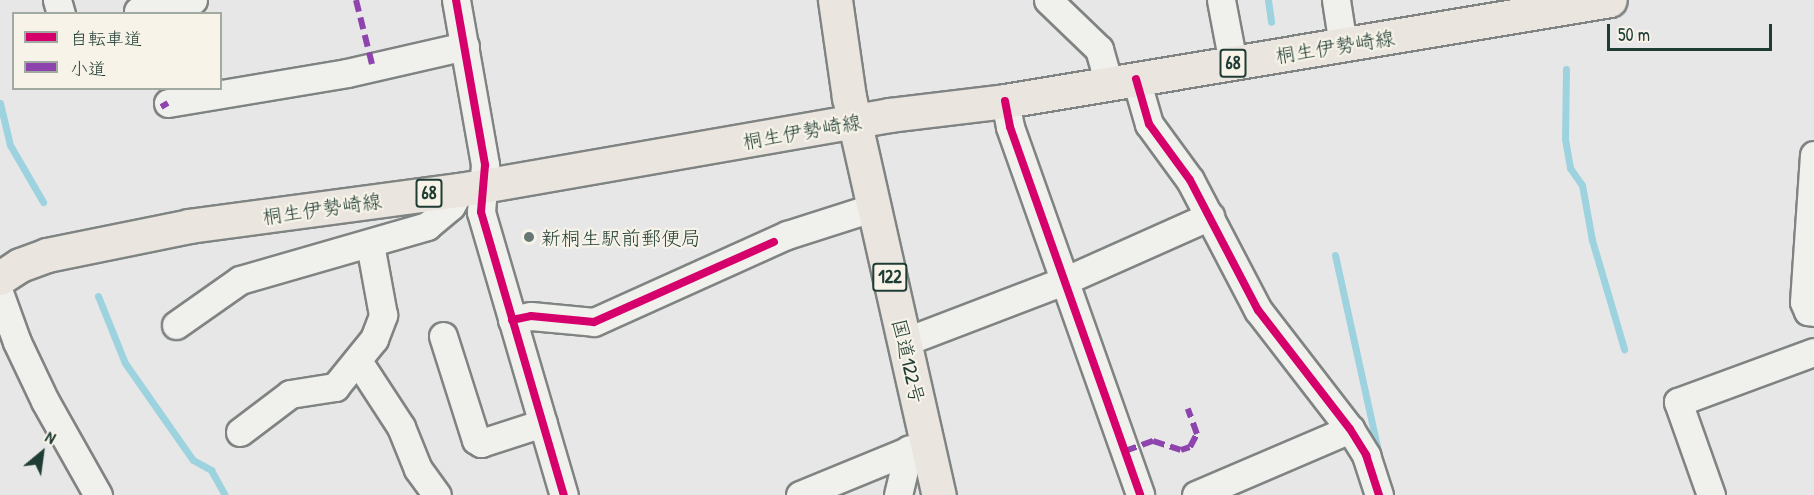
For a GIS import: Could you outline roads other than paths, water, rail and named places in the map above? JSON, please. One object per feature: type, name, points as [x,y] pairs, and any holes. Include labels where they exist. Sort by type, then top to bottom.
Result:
[{"type":"main road","name":"122","points":[[835,0],[856,122]]},
{"type":"main road","name":"桐生伊勢崎線","points":[[2,278],[47,255],[189,226],[471,188],[856,122],[1005,101],[1610,0]]},
{"type":"main road","name":"国道122号","points":[[856,122],[904,342],[918,446],[939,495]]},
{"type":"street","points":[[137,8],[193,0]]},
{"type":"street","points":[[177,325],[240,280],[427,226],[471,188],[485,165],[456,0]]},
{"type":"street","points":[[1048,0],[1099,49],[1190,180],[1258,310],[1350,429],[1366,455],[1379,495]]},
{"type":"street","points":[[1221,0],[1233,63]]},
{"type":"street","points":[[1336,0],[1342,45]]},
{"type":"street","points":[[168,103],[347,73],[465,46]]},
{"type":"street","points":[[1005,101],[1010,127],[1140,495]]},
{"type":"street","points":[[1814,154],[1804,302],[1808,311],[1814,312]]},
{"type":"street","points":[[471,188],[481,212],[563,494]]},
{"type":"street","points":[[512,320],[531,316],[594,322],[774,242],[875,207]]},
{"type":"street","points":[[904,342],[1064,280],[1210,216]]},
{"type":"street","points":[[240,432],[290,394],[335,387],[358,361],[382,326],[383,315],[370,244]]},
{"type":"street","points":[[2,278],[16,342],[45,401],[98,495]]},
{"type":"street","points":[[443,336],[476,440],[481,443],[543,423]]},
{"type":"street","points":[[1711,495],[1678,402],[1814,352]]},
{"type":"street","points":[[358,361],[401,427],[418,469],[437,495]]},
{"type":"street","points":[[1196,495],[1350,429]]},
{"type":"street","points":[[800,495],[918,446]]},
{"type":"street","points":[[898,495],[918,446]]},
{"type":"waterway","points":[[1268,0],[1271,22]]},
{"type":"waterway","points":[[1566,69],[1565,139],[1570,168],[1582,185],[1592,240],[1624,349]]},
{"type":"waterway","points":[[0,103],[10,145],[43,202]]},
{"type":"waterway","points":[[1335,255],[1379,455]]},
{"type":"waterway","points":[[98,296],[125,363],[193,460],[211,470],[225,495]]},
{"type":"place","name":"新桐生駅前郵便局","points":[[529,237]]}]
